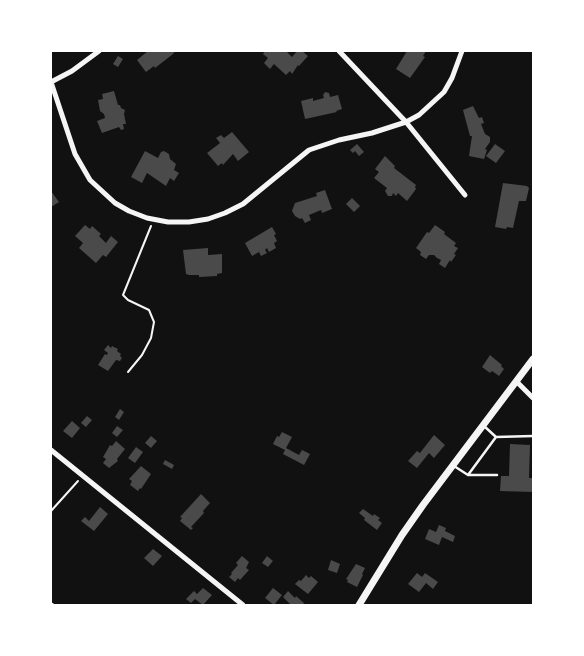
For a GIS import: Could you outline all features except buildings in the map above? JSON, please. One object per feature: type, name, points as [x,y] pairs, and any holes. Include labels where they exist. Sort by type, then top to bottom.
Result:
[{"type":"main road","points":[[359,605],[402,535],[452,465],[533,359]]},
{"type":"street","points":[[99,51],[72,71],[51,82],[74,154],[90,180],[115,203],[129,211],[168,222],[189,222],[225,213],[243,204],[309,150],[406,122],[419,115],[444,92],[452,78],[462,51]]},
{"type":"street","points":[[339,51],[406,122],[465,195]]},
{"type":"street","points":[[516,381],[533,398]]},
{"type":"street","points":[[51,450],[243,605]]},
{"type":"lane","points":[[483,424],[496,437],[533,436]]},
{"type":"lane","points":[[468,475],[496,437]]},
{"type":"lane","points":[[452,465],[468,475],[497,475]]},
{"type":"path","points":[[128,372],[142,354],[151,338],[154,322],[149,310],[128,300],[123,294],[154,219]]},
{"type":"path","points":[[51,510],[83,476]]}]
